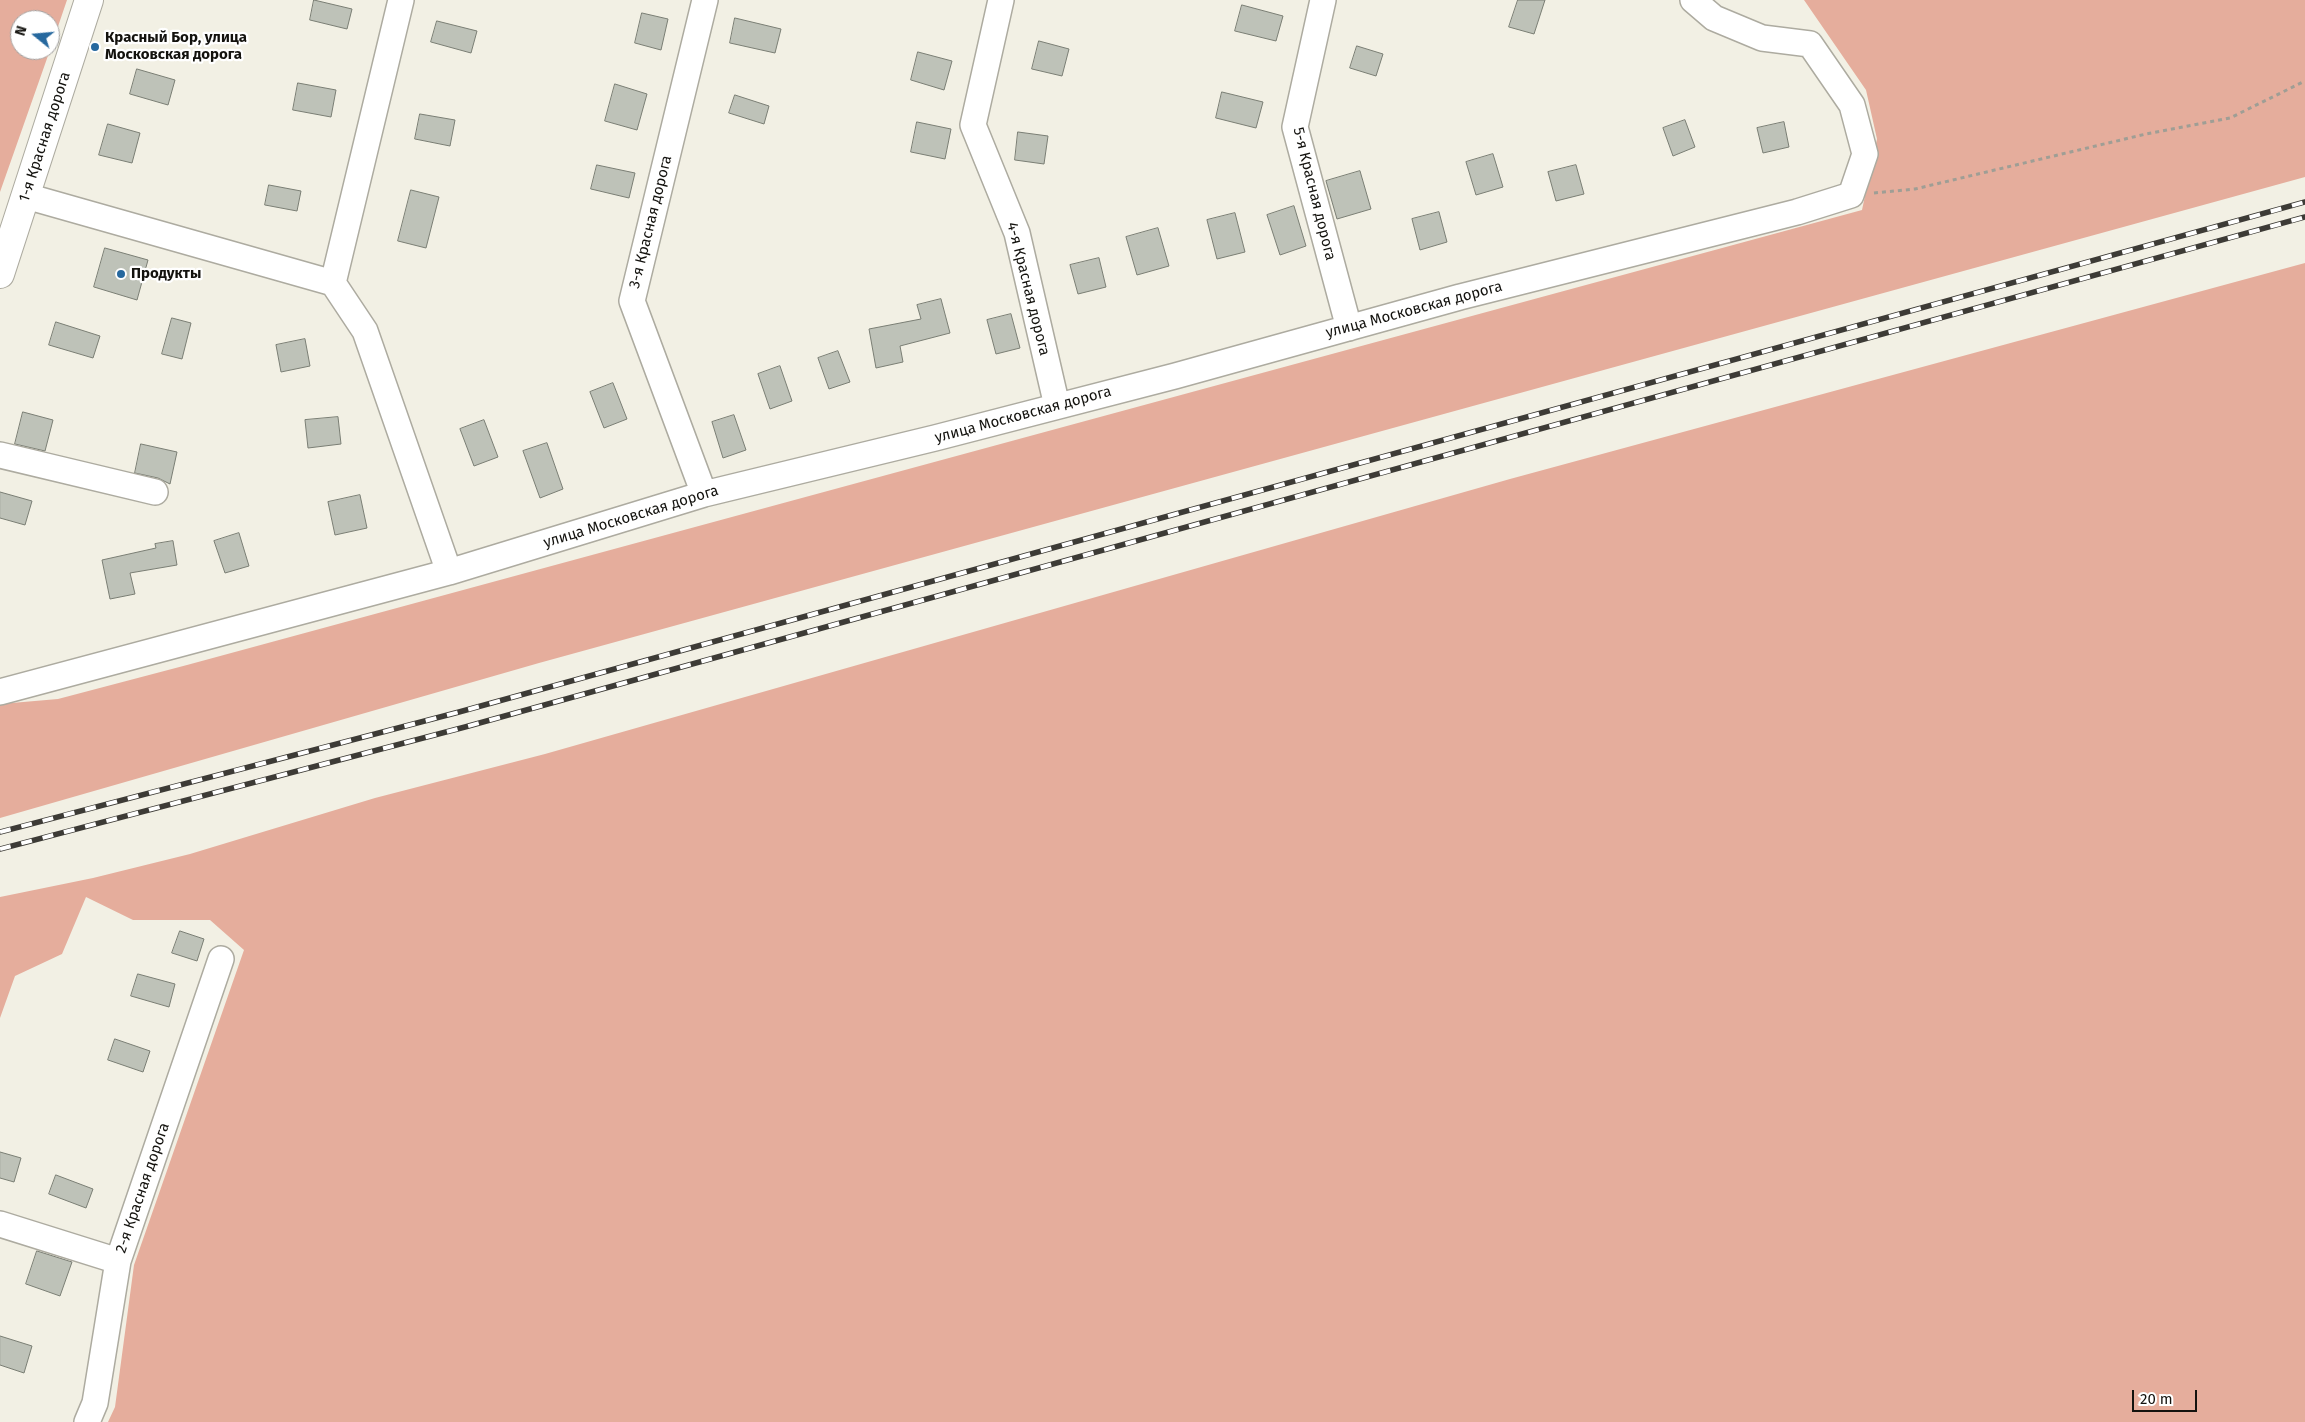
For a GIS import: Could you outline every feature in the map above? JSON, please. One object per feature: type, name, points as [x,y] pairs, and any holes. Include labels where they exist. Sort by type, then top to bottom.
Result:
[{"type":"main road","name":"1-я Красная дорога","points":[[0,274],[89,0]]},
{"type":"street","points":[[333,282],[401,0]]},
{"type":"street","name":"3-я Красная дорога","points":[[704,494],[632,301],[705,0]]},
{"type":"street","name":"4-я Красная дорога","points":[[1000,0],[973,125],[1017,233],[1057,406]]},
{"type":"street","name":"5-я Красная дорога","points":[[1324,0],[1295,127],[1349,328]]},
{"type":"street","points":[[1693,0],[1714,18],[1762,38],[1810,44],[1852,104],[1866,154],[1851,195]]},
{"type":"street","name":"улица Московская дорога","points":[[0,692],[449,572],[704,494],[1057,406],[1668,243],[1797,212],[1851,195]]},
{"type":"street","points":[[26,196],[333,282],[365,331],[449,572]]},
{"type":"street","points":[[0,455],[155,492]]},
{"type":"street","name":"2-я Красная дорога","points":[[87,1422],[95,1403],[118,1261],[221,959]]},
{"type":"street","points":[[0,1224],[118,1261]]},
{"type":"path","points":[[1851,195],[1915,189],[2146,134],[2230,118],[2305,80]]},
{"type":"shaded area","points":[[0,0],[67,0],[60,21],[60,10],[10,10],[10,60],[46,60],[0,192]]},
{"type":"shaded area","points":[[1804,0],[2305,0],[2305,177],[539,663],[0,818],[0,704],[58,699],[187,665],[1862,210],[1877,139],[1866,90]]},
{"type":"shaded area","points":[[2305,263],[2305,1422],[108,1422],[115,1407],[134,1265],[244,950],[210,920],[133,920],[86,897],[62,954],[15,976],[0,1018],[0,897],[93,878],[190,854],[375,798],[545,754],[1510,479]]},
{"type":"building","points":[[314,0],[352,9],[347,29],[310,20]]},
{"type":"building","points":[[1518,0],[1545,0],[1534,34],[1509,27]]},
{"type":"building","points":[[1242,5],[1283,16],[1276,41],[1235,31]]},
{"type":"building","points":[[642,13],[668,19],[661,50],[635,43]]},
{"type":"building","points":[[735,18],[781,29],[775,53],[730,43]]},
{"type":"building","points":[[437,21],[477,31],[471,53],[431,42]]},
{"type":"building","points":[[1039,41],[1069,49],[1062,76],[1032,69]]},
{"type":"building","points":[[1357,46],[1383,54],[1376,76],[1350,68]]},
{"type":"building","points":[[918,52],[952,61],[944,90],[911,80]]},
{"type":"building","points":[[137,69],[175,80],[168,105],[130,94]]},
{"type":"building","points":[[298,83],[336,90],[331,117],[293,110]]},
{"type":"building","points":[[615,84],[647,94],[637,130],[605,121]]},
{"type":"building","points":[[1222,92],[1263,102],[1256,128],[1216,118]]},
{"type":"building","points":[[735,95],[769,106],[764,124],[729,113]]},
{"type":"building","points":[[420,114],[455,120],[450,146],[415,139]]},
{"type":"building","points":[[1685,120],[1695,147],[1673,156],[1663,128]]},
{"type":"building","points":[[917,122],[951,129],[945,159],[911,152]]},
{"type":"building","points":[[1784,122],[1789,147],[1763,153],[1757,128]]},
{"type":"building","points":[[108,124],[140,133],[132,163],[99,155]]},
{"type":"building","points":[[1018,132],[1048,136],[1044,164],[1015,160]]},
{"type":"building","points":[[1493,154],[1503,187],[1476,195],[1466,162]]},
{"type":"building","points":[[597,165],[635,173],[629,198],[591,189]]},
{"type":"building","points":[[1576,165],[1584,194],[1556,201],[1548,172]]},
{"type":"building","points":[[1360,171],[1371,209],[1337,219],[1326,181]]},
{"type":"building","points":[[269,185],[301,191],[297,211],[265,205]]},
{"type":"building","points":[[411,190],[439,197],[426,248],[398,241]]},
{"type":"building","points":[[1294,206],[1306,246],[1280,255],[1267,215]]},
{"type":"building","points":[[1439,212],[1447,242],[1420,250],[1412,219]]},
{"type":"building","points":[[1235,213],[1245,252],[1217,259],[1207,220]]},
{"type":"building","points":[[1158,228],[1169,266],[1137,275],[1126,237]]},
{"type":"building","name":"Продукты","points":[[105,248],[148,260],[137,300],[94,287]]},
{"type":"building","points":[[1099,258],[1106,287],[1078,294],[1070,265]]},
{"type":"building","points":[[941,299],[950,333],[900,346],[903,362],[876,368],[869,329],[921,319],[917,305]]},
{"type":"building","points":[[1011,314],[1020,348],[996,354],[987,320]]},
{"type":"building","points":[[172,318],[191,323],[182,359],[162,354]]},
{"type":"building","points":[[56,322],[100,336],[93,358],[49,345]]},
{"type":"building","points":[[305,339],[310,366],[281,372],[276,345]]},
{"type":"building","points":[[838,351],[850,382],[829,389],[818,358]]},
{"type":"building","points":[[780,366],[792,401],[770,409],[758,374]]},
{"type":"building","points":[[613,383],[627,419],[604,428],[590,392]]},
{"type":"building","points":[[23,412],[53,420],[45,451],[15,444]]},
{"type":"building","points":[[734,415],[746,450],[723,458],[712,422]]},
{"type":"building","points":[[338,417],[341,444],[308,448],[305,420]]},
{"type":"building","points":[[484,420],[498,457],[474,466],[460,429]]},
{"type":"building","points":[[547,443],[563,489],[540,498],[523,451]]},
{"type":"building","points":[[141,444],[177,452],[170,484],[158,478],[135,473]]},
{"type":"building","points":[[0,492],[32,501],[25,525],[0,518]]},
{"type":"building","points":[[360,495],[367,528],[335,535],[328,502]]},
{"type":"building","points":[[239,533],[249,566],[225,573],[214,541]]},
{"type":"building","points":[[173,541],[177,565],[130,573],[135,594],[110,599],[102,560],[156,548],[155,544]]},
{"type":"building","points":[[180,931],[204,939],[197,961],[172,953]]},
{"type":"building","points":[[138,974],[175,984],[169,1007],[131,996]]},
{"type":"building","points":[[115,1039],[150,1051],[143,1072],[108,1060]]},
{"type":"building","points":[[0,1152],[21,1158],[14,1182],[0,1178]]},
{"type":"building","points":[[56,1175],[93,1189],[86,1208],[49,1194]]},
{"type":"building","points":[[37,1251],[72,1262],[60,1296],[26,1284]]},
{"type":"building","points":[[0,1336],[32,1346],[24,1373],[0,1365]]},
{"type":"railway","points":[[0,832],[459,712],[2305,202]]},
{"type":"railway","points":[[0,849],[465,727],[2305,217]]},
{"type":"place","name":"Красный Бор, улица Московская дорога","points":[[95,47]]},
{"type":"place","name":"Продукты","points":[[121,274]]}]
